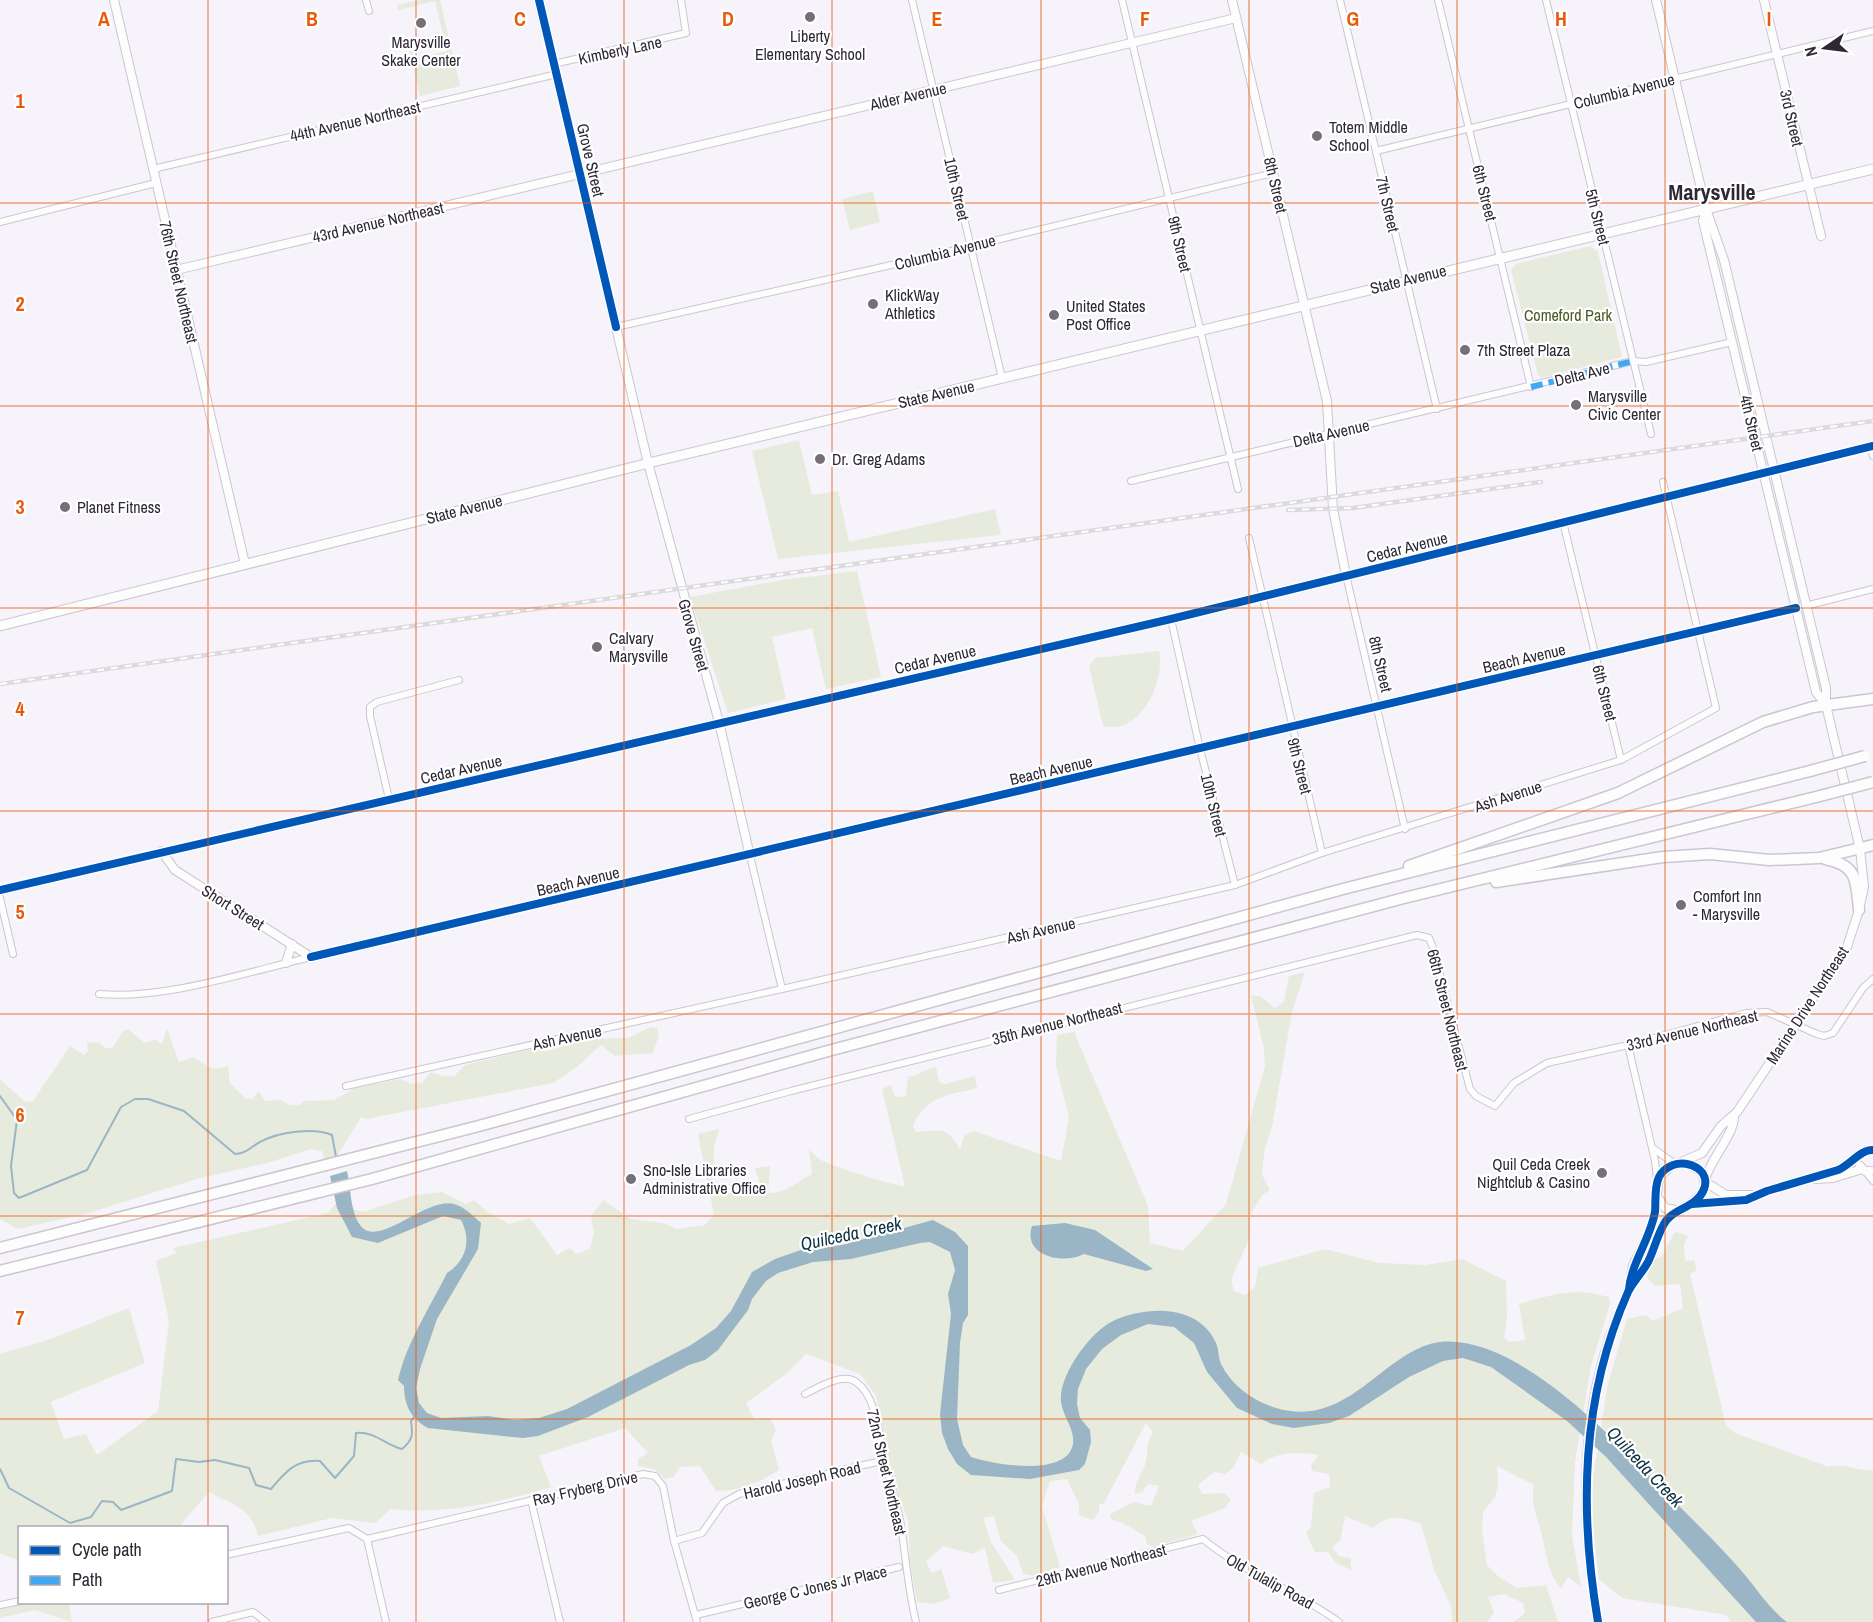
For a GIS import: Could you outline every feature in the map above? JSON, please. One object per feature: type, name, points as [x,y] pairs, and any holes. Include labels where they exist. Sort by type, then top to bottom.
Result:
[{"type":"highway","points":[[1343,889],[1618,793],[1763,722],[1826,705],[1873,699]]},
{"type":"highway","points":[[0,1248],[296,1175],[1343,889],[1869,755]]},
{"type":"highway","points":[[0,1271],[372,1179],[839,1047],[1404,898],[1873,782]]},
{"type":"highway","points":[[1404,898],[1600,864],[1710,854],[1769,860],[1819,858],[1873,845]]},
{"type":"highway","points":[[1819,858],[1839,862],[1848,867],[1856,878],[1859,910]]},
{"type":"main road","name":"4th Street","points":[[1656,0],[1706,209],[1721,250],[1752,379],[1773,470],[1816,692],[1826,705],[1860,849]]},
{"type":"main road","name":"State Avenue","points":[[0,626],[648,463],[1500,256],[1873,169]]},
{"type":"main road","name":"4th Street","points":[[1706,209],[1703,221],[1763,473],[1800,607]]},
{"type":"main road","points":[[1732,342],[1738,343],[1746,370],[1752,379]]},
{"type":"main road","name":"Marine Drive Northeast","points":[[1678,1164],[1702,1153],[1721,1126],[1734,1117],[1847,947],[1864,887],[1860,849]]},
{"type":"main road","name":"Marine Drive Northeast","points":[[1705,1180],[1712,1161],[1734,1125],[1734,1117]]},
{"type":"main road","points":[[1598,1622],[1586,1511],[1588,1434],[1604,1360],[1629,1289],[1648,1262],[1664,1223],[1692,1204],[1701,1194],[1705,1180],[1698,1168],[1678,1164],[1662,1173],[1657,1183],[1654,1218],[1648,1236],[1633,1265],[1629,1289]]},
{"type":"main road","points":[[1656,1194],[1665,1208],[1681,1211]]},
{"type":"street","name":"76th Street Northeast","points":[[114,0],[245,564]]},
{"type":"street","points":[[366,0],[369,11]]},
{"type":"street","name":"Grove Street","points":[[539,0],[648,463],[719,722],[782,989]]},
{"type":"street","name":"Kimberly Lane","points":[[554,64],[686,33],[681,0]]},
{"type":"street","name":"10th Street","points":[[912,0],[1002,378]]},
{"type":"street","name":"9th Street","points":[[1122,0],[1238,489]]},
{"type":"street","name":"8th Street","points":[[1232,0],[1327,401],[1333,509],[1346,576],[1405,829]]},
{"type":"street","name":"7th Street","points":[[1340,0],[1437,409]]},
{"type":"street","name":"6th Street","points":[[1438,0],[1531,387]]},
{"type":"street","name":"5th Street","points":[[1546,0],[1651,434]]},
{"type":"street","name":"3rd Street","points":[[1764,0],[1821,237]]},
{"type":"street","name":"Alder Avenue","points":[[580,174],[1236,18]]},
{"type":"street","name":"Columbia Avenue","points":[[1376,151],[1873,31]]},
{"type":"street","name":"44th Avenue Northeast","points":[[153,169],[557,74]]},
{"type":"street","name":"Columbia Avenue","points":[[616,327],[970,246],[1273,173]]},
{"type":"street","name":"43rd Avenue Northeast","points":[[176,270],[580,174]]},
{"type":"street","points":[[0,222],[156,183]]},
{"type":"street","points":[[1633,361],[1646,362],[1732,342]]},
{"type":"street","name":"Delta Ave","points":[[1531,387],[1633,361]]},
{"type":"street","name":"Delta Avenue","points":[[1131,481],[1531,387]]},
{"type":"street","points":[[1872,446],[1873,456]]},
{"type":"street","name":"Cedar Avenue","points":[[0,890],[1171,619],[1872,446]]},
{"type":"street","points":[[1663,482],[1699,631]]},
{"type":"street","name":"6th Street","points":[[1563,522],[1621,760]]},
{"type":"street","name":"9th Street","points":[[1249,538],[1322,853]]},
{"type":"street","name":"Beach Avenue","points":[[99,994],[128,997],[286,963],[750,856],[1873,589]]},
{"type":"street","name":"10th Street","points":[[1171,619],[1200,749],[1235,885]]},
{"type":"street","name":"Ash Avenue","points":[[345,1086],[1235,885],[1322,853],[1621,760],[1716,708],[1699,631]]},
{"type":"street","points":[[390,799],[370,716],[370,707],[377,702],[459,680]]},
{"type":"street","name":"Short Street","points":[[161,851],[175,870],[311,957]]},
{"type":"street","points":[[0,898],[13,954]]},
{"type":"street","name":"35th Avenue Northeast","points":[[689,1119],[791,1091],[1311,960],[1417,935],[1426,937]]},
{"type":"street","name":"66th Street Northeast","points":[[1426,937],[1432,945],[1470,1089],[1476,1096],[1495,1106]]},
{"type":"street","points":[[286,963],[292,944]]},
{"type":"street","name":"33rd Avenue Northeast","points":[[1495,1106],[1514,1083],[1534,1068],[1757,1012],[1775,1015],[1816,1034],[1833,1033],[1863,988],[1873,979]]},
{"type":"street","points":[[1628,1045],[1653,1148],[1657,1183]]},
{"type":"street","points":[[1653,1148],[1678,1164]]},
{"type":"street","points":[[1692,1204],[1734,1202],[1843,1168],[1864,1151],[1873,1150]]},
{"type":"street","points":[[1859,1156],[1873,1181]]},
{"type":"street","points":[[1811,1179],[1833,1178],[1867,1170]]},
{"type":"street","points":[[1705,1180],[1726,1195],[1755,1195]]},
{"type":"street","name":"72nd Street Northeast","points":[[805,1394],[846,1378],[857,1382],[870,1402],[876,1417],[884,1462],[901,1525],[905,1565],[916,1622]]},
{"type":"street","name":"Harold Joseph Road","points":[[674,1541],[702,1533],[723,1503],[739,1494],[877,1462]]},
{"type":"street","name":"Ray Fryberg Drive","points":[[367,1539],[643,1474],[655,1476],[663,1486],[674,1541],[697,1619]]},
{"type":"street","points":[[531,1500],[560,1622]]},
{"type":"street","points":[[228,1555],[349,1528],[367,1539],[386,1622]]},
{"type":"street","name":"29th Avenue Northeast","points":[[999,1590],[1203,1539]]},
{"type":"street","name":"Old Tulalip Road","points":[[1203,1539],[1239,1566],[1306,1599],[1339,1622]]},
{"type":"street","name":"George C Jones Jr Place","points":[[697,1619],[899,1567]]},
{"type":"street","points":[[0,1605],[18,1601]]},
{"type":"street","points":[[212,1622],[253,1611],[266,1622]]},
{"type":"green space","points":[[420,0],[440,0],[460,86],[420,96],[406,36],[408,36],[414,59],[447,51],[435,1],[398,10],[397,5]]},
{"type":"green space","points":[[873,191],[880,222],[850,230],[842,199]]},
{"type":"green space","name":"Comeford Park","points":[[1590,246],[1598,252],[1622,357],[1541,378],[1538,375],[1511,270],[1516,264]]},
{"type":"green space","points":[[799,440],[812,495],[838,491],[849,542],[995,509],[1001,535],[778,559],[752,451]]},
{"type":"green space","points":[[857,571],[881,677],[826,689],[812,628],[772,637],[786,699],[728,713],[690,597],[782,580]]},
{"type":"green space","points":[[1159,651],[1160,663],[1154,691],[1139,715],[1128,723],[1116,727],[1103,726],[1089,666],[1095,658]]},
{"type":"green space","points":[[1305,972],[1292,1012],[1272,1127],[1265,1148],[1262,1175],[1270,1190],[1262,1195],[1250,1215],[1250,1237],[1231,1280],[1234,1291],[1245,1295],[1255,1287],[1258,1268],[1325,1249],[1379,1263],[1425,1265],[1462,1259],[1506,1281],[1507,1319],[1504,1337],[1509,1342],[1525,1340],[1519,1304],[1574,1292],[1609,1297],[1610,1304],[1591,1366],[1575,1462],[1572,1535],[1581,1587],[1568,1577],[1561,1589],[1553,1576],[1534,1508],[1534,1485],[1497,1466],[1498,1486],[1495,1497],[1483,1512],[1482,1530],[1487,1565],[1499,1577],[1517,1588],[1546,1585],[1558,1622],[1513,1622],[1525,1613],[1523,1603],[1504,1594],[1488,1597],[1494,1612],[1488,1622],[1452,1622],[1451,1606],[1434,1570],[1421,1524],[1390,1518],[1373,1528],[1345,1516],[1340,1541],[1332,1547],[1339,1556],[1351,1558],[1351,1570],[1335,1562],[1328,1552],[1315,1552],[1306,1533],[1311,1527],[1314,1493],[1330,1487],[1329,1474],[1312,1471],[1311,1465],[1319,1455],[1303,1453],[1281,1455],[1261,1464],[1241,1452],[1233,1468],[1225,1474],[1214,1472],[1198,1485],[1202,1494],[1224,1493],[1231,1499],[1225,1508],[1191,1521],[1198,1534],[1153,1547],[1147,1544],[1145,1536],[1125,1524],[1112,1520],[1109,1515],[1133,1502],[1151,1506],[1159,1486],[1148,1484],[1142,1492],[1135,1494],[1153,1432],[1146,1423],[1104,1503],[1099,1505],[1099,1512],[1093,1520],[1079,1515],[1079,1504],[1067,1479],[1050,1481],[1042,1506],[1060,1567],[1035,1576],[1023,1574],[1017,1556],[1001,1541],[994,1516],[983,1518],[991,1542],[1015,1580],[993,1583],[985,1548],[972,1554],[943,1546],[926,1562],[932,1573],[941,1569],[950,1598],[933,1604],[917,1602],[910,1560],[908,1520],[894,1482],[876,1396],[860,1374],[806,1354],[786,1374],[746,1403],[754,1419],[770,1418],[776,1430],[771,1441],[779,1470],[741,1488],[716,1491],[700,1466],[680,1467],[674,1477],[665,1479],[654,1469],[638,1466],[638,1459],[648,1453],[625,1428],[539,1456],[551,1487],[472,1506],[431,1510],[391,1509],[375,1523],[332,1518],[258,1536],[255,1526],[246,1513],[209,1492],[180,1526],[18,1526],[18,1561],[0,1553],[0,1354],[48,1340],[129,1308],[145,1363],[51,1402],[64,1439],[86,1434],[97,1455],[158,1411],[169,1321],[156,1261],[176,1253],[173,1248],[328,1213],[335,1204],[363,1212],[415,1195],[441,1192],[466,1204],[474,1200],[486,1211],[509,1224],[530,1218],[557,1255],[570,1248],[576,1254],[590,1249],[594,1233],[591,1216],[603,1200],[631,1219],[663,1223],[676,1229],[705,1225],[714,1215],[698,1134],[719,1129],[714,1148],[713,1188],[718,1193],[761,1187],[755,1168],[770,1166],[768,1193],[786,1189],[812,1174],[809,1149],[819,1159],[835,1166],[905,1186],[882,1089],[891,1085],[895,1097],[906,1096],[908,1077],[936,1067],[939,1082],[945,1084],[975,1076],[977,1088],[939,1098],[924,1108],[913,1126],[916,1132],[943,1131],[952,1137],[960,1150],[964,1136],[974,1131],[1061,1161],[1069,1117],[1056,1066],[1057,1035],[1074,1032],[1148,1206],[1150,1243],[1183,1251],[1226,1204],[1265,1066],[1264,1049],[1251,995],[1260,996],[1275,1008],[1284,1002],[1289,976]]},
{"type":"green space","points":[[651,1027],[657,1028],[659,1035],[653,1053],[615,1056],[601,1045],[578,1066],[553,1083],[366,1119],[361,1117],[327,1173],[322,1151],[311,1149],[267,1163],[200,1178],[85,1214],[18,1229],[0,1219],[0,1079],[25,1102],[33,1101],[70,1046],[84,1055],[88,1051],[87,1042],[100,1043],[105,1048],[112,1048],[123,1031],[128,1029],[145,1043],[155,1039],[162,1044],[167,1029],[179,1062],[193,1057],[213,1069],[228,1067],[230,1083],[246,1099],[253,1098],[259,1091],[265,1101],[280,1100],[290,1105],[299,1105],[304,1101],[334,1100],[355,1088],[401,1079],[411,1084],[422,1083],[431,1072],[443,1076],[454,1076],[465,1065],[541,1047],[544,1052],[589,1039],[628,1038]]},
{"type":"green space","points":[[1675,1232],[1688,1236],[1684,1245],[1685,1261],[1694,1260],[1697,1270],[1690,1274],[1726,1426],[1735,1433],[1829,1467],[1873,1470],[1873,1622],[1787,1622],[1770,1609],[1741,1570],[1601,1426],[1608,1383],[1627,1319],[1646,1315],[1653,1321],[1683,1308],[1680,1284],[1655,1286],[1647,1277],[1652,1259],[1661,1257]]},
{"type":"green space","points":[[1598,1449],[1730,1590],[1756,1622],[1731,1622],[1726,1615],[1622,1598],[1599,1579],[1593,1497]]},
{"type":"green space","points":[[18,1602],[69,1604],[72,1622],[35,1610],[0,1618],[0,1606]]},
{"type":"water","name":"Quilceda Creek","points":[[347,1171],[354,1213],[360,1225],[368,1231],[390,1227],[442,1204],[458,1205],[481,1223],[478,1249],[437,1319],[416,1388],[419,1403],[427,1413],[441,1418],[488,1416],[515,1420],[539,1418],[567,1409],[691,1345],[716,1328],[731,1311],[752,1272],[775,1259],[801,1250],[842,1245],[933,1220],[955,1232],[968,1246],[968,1315],[963,1323],[960,1343],[957,1419],[963,1445],[971,1457],[994,1463],[1024,1466],[1053,1463],[1064,1458],[1073,1444],[1072,1432],[1061,1402],[1061,1392],[1070,1368],[1086,1345],[1104,1327],[1113,1321],[1140,1312],[1170,1311],[1197,1321],[1208,1330],[1216,1343],[1221,1364],[1237,1386],[1251,1397],[1267,1405],[1302,1412],[1325,1408],[1345,1399],[1401,1358],[1420,1348],[1440,1342],[1470,1344],[1502,1355],[1534,1374],[1565,1396],[1595,1422],[1714,1541],[1787,1622],[1756,1622],[1606,1457],[1567,1421],[1491,1367],[1463,1358],[1443,1361],[1409,1377],[1349,1416],[1329,1423],[1294,1428],[1272,1424],[1237,1408],[1207,1372],[1194,1343],[1174,1327],[1148,1324],[1121,1335],[1102,1349],[1086,1369],[1078,1389],[1077,1404],[1080,1418],[1090,1430],[1091,1442],[1085,1464],[1079,1470],[1030,1479],[971,1475],[957,1464],[942,1433],[940,1414],[951,1314],[948,1294],[955,1270],[950,1252],[930,1242],[851,1259],[813,1262],[778,1273],[766,1281],[718,1350],[705,1360],[689,1365],[588,1417],[538,1436],[523,1438],[428,1428],[413,1416],[405,1399],[404,1386],[398,1380],[407,1352],[426,1313],[447,1273],[463,1256],[466,1242],[464,1228],[461,1220],[443,1216],[378,1243],[352,1237],[337,1208],[330,1176]]},
{"type":"water","points":[[1065,1223],[1095,1230],[1153,1269],[1146,1271],[1084,1254],[1056,1258],[1046,1255],[1033,1245],[1032,1226]]},
{"type":"waterway","name":"Quilceda Creek","points":[[0,1096],[17,1120],[11,1166],[14,1193],[19,1198],[87,1170],[121,1107],[135,1099],[148,1099],[184,1111],[235,1154],[276,1136],[316,1131],[332,1135],[336,1157]]},
{"type":"waterway","points":[[0,1469],[9,1488],[70,1523],[91,1517],[102,1501],[113,1502],[121,1510],[172,1491],[176,1459],[199,1462],[215,1460],[249,1468],[256,1485],[271,1489],[286,1472],[304,1462],[320,1461],[335,1478],[354,1456],[356,1433],[369,1434],[402,1449],[410,1440],[411,1421],[414,1417]]},
{"type":"railway","points":[[0,684],[1873,421]]},
{"type":"railway","points":[[1288,510],[1353,508],[1541,482]]},
{"type":"marked path","points":[[1531,387],[1633,361]]},
{"type":"cycle path","points":[[539,0],[616,327]]},
{"type":"cycle path","points":[[0,890],[1171,619],[1873,446]]},
{"type":"cycle path","points":[[311,957],[1796,608]]},
{"type":"cycle path","points":[[1692,1204],[1746,1200],[1767,1191],[1838,1170],[1864,1152],[1873,1150]]},
{"type":"cycle path","points":[[1598,1622],[1588,1538],[1587,1496],[1588,1455],[1601,1373],[1612,1332],[1628,1292],[1648,1262],[1664,1224],[1673,1214],[1696,1200],[1704,1189],[1704,1177],[1692,1165],[1673,1165],[1659,1177],[1656,1185],[1653,1222],[1634,1269],[1629,1289]]},
{"type":"place","name":"Liberty Elementary School","points":[[810,17]]},
{"type":"place","name":"Marysville Skake Center","points":[[421,23]]},
{"type":"place","name":"Totem Middle School","points":[[1317,136]]},
{"type":"place","name":"KlickWay Athletics","points":[[873,304]]},
{"type":"place","name":"United States Post Office","points":[[1054,315]]},
{"type":"place","name":"7th Street Plaza","points":[[1465,350]]},
{"type":"place","name":"Marysville Civic Center","points":[[1576,405]]},
{"type":"place","name":"Dr. Greg Adams","points":[[820,459]]},
{"type":"place","name":"Planet Fitness","points":[[65,507]]},
{"type":"place","name":"Calvary Marysville","points":[[597,647]]},
{"type":"place","name":"Comfort Inn - Marysville","points":[[1681,905]]},
{"type":"place","name":"Quil Ceda Creek Nightclub & Casino","points":[[1602,1173]]},
{"type":"place","name":"Sno-Isle Libraries Administrative Office","points":[[631,1179]]},
{"type":"district","name":"Marysville","points":[[1712,192]]}]
